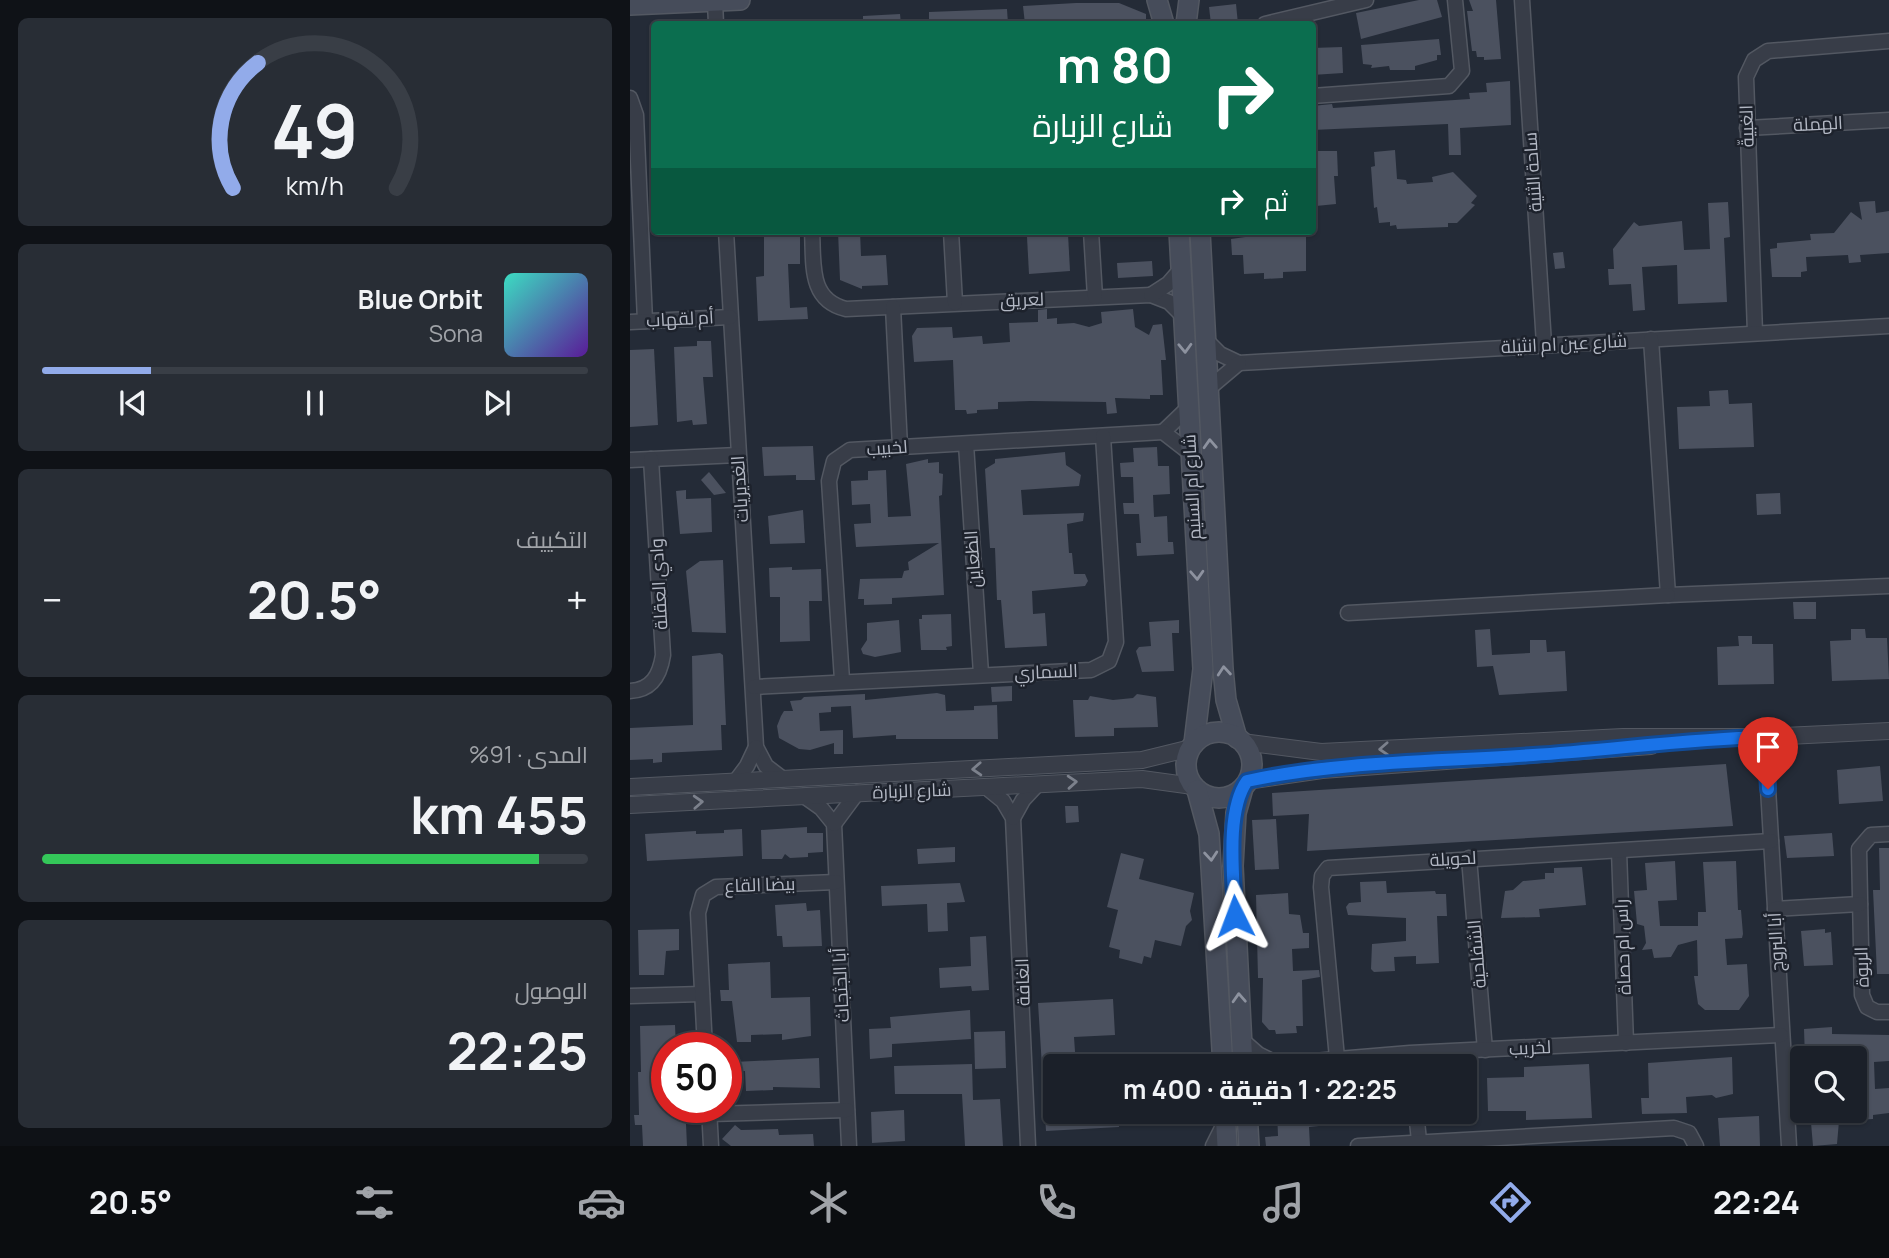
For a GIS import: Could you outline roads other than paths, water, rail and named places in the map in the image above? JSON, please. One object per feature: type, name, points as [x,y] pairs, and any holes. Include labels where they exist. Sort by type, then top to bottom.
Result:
[{"type":"main road","points":[[630,5],[740,0]]},
{"type":"main road","points":[[1157,0],[1163,21]]},
{"type":"main road","points":[[1186,21],[1189,0]]},
{"type":"main road","name":"شارع ام السنيم","points":[[1179,235],[1203,669],[1193,746]]},
{"type":"main road","name":"شارع ام السنيم","points":[[1199,235],[1223,669],[1226,700],[1239,740]]},
{"type":"main road","points":[[1222,1054],[1209,834],[1187,771],[1193,746],[1214,733],[1239,740],[1251,761],[1236,813],[1233,866],[1243,1054]]},
{"type":"main road","points":[[1195,788],[1215,798],[1225,797],[1245,785]]},
{"type":"main road","points":[[1226,1124],[1227,1146]]},
{"type":"main road","points":[[1248,1124],[1249,1146]]},
{"type":"street","points":[[1278,21],[1366,0]]},
{"type":"street","points":[[1316,96],[1449,86],[1462,71],[1455,0]]},
{"type":"street","name":"ساحة الثنية","points":[[1522,0],[1544,344]]},
{"type":"street","points":[[715,2],[716,21]]},
{"type":"street","name":"الغبيةّ","points":[[1755,333],[1746,77],[1759,55],[1768,51],[1889,41]]},
{"type":"street","points":[[630,98],[636,115],[637,322]]},
{"type":"street","name":"الهملة","points":[[1747,128],[1889,120]]},
{"type":"street","name":"الغديريات","points":[[726,235],[756,747]]},
{"type":"street","name":"لعريق","points":[[812,235],[814,278],[824,299],[845,309],[1151,295]]},
{"type":"street","points":[[951,235],[955,303]]},
{"type":"street","points":[[1091,235],[1095,297]]},
{"type":"street","points":[[1151,295],[1168,284],[1181,269]]},
{"type":"street","points":[[1151,295],[1169,302],[1184,317]]},
{"type":"street","points":[[893,307],[900,447]]},
{"type":"street","name":"أم لقهاب","points":[[637,322],[730,317]]},
{"type":"street","name":"شارع عين ام انثيلة","points":[[1239,363],[1544,344],[1889,327]]},
{"type":"street","points":[[1651,339],[1668,595]]},
{"type":"street","points":[[1205,340],[1220,354],[1239,363]]},
{"type":"street","points":[[1207,390],[1221,374],[1239,363]]},
{"type":"street","points":[[1187,409],[1163,432],[1190,453]]},
{"type":"street","name":"لخبيب","points":[[842,680],[830,470],[841,454],[850,450],[1163,432]]},
{"type":"street","name":"السماري","points":[[754,687],[842,680],[1091,670],[1109,661],[1116,642],[1103,436]]},
{"type":"street","name":"الظعاين","points":[[965,444],[981,674]]},
{"type":"street","points":[[630,460],[738,456]]},
{"type":"street","name":"وادي العقلة","points":[[630,691],[647,687],[656,680],[663,655],[651,459]]},
{"type":"street","points":[[1348,614],[1668,595],[1889,586]]},
{"type":"street","points":[[1239,740],[1321,752],[1623,737],[1709,739],[1889,731]]},
{"type":"street","name":"أبا البروج","points":[[1765,737],[1789,1146]]},
{"type":"street","points":[[1245,785],[1322,770],[1625,749],[1709,739]]},
{"type":"street","name":"شارع الزبارة","points":[[630,787],[1142,760],[1193,746]]},
{"type":"street","points":[[756,747],[766,766],[783,779]]},
{"type":"street","points":[[735,782],[756,747]]},
{"type":"street","name":"شارع الزبارة","points":[[632,806],[1142,779],[1195,788]]},
{"type":"street","points":[[1013,818],[1023,800],[1037,785]]},
{"type":"street","points":[[987,788],[1003,801],[1013,818]]},
{"type":"street","points":[[804,796],[821,808],[834,824],[857,793]]},
{"type":"street","name":"الغافة","points":[[1013,818],[1028,1146]]},
{"type":"street","name":"أبا الجثجاث","points":[[834,824],[849,1146]]},
{"type":"street","name":"الربوة","points":[[1889,834],[1871,835],[1858,849],[1862,995],[1867,1007],[1877,1012],[1889,1012]]},
{"type":"street","name":"لحويلة","points":[[1337,1054],[1321,887],[1324,872],[1338,865],[1771,841]]},
{"type":"street","name":"راس ام حصاة","points":[[1619,851],[1626,1043]]},
{"type":"street","name":"الشفلحية","points":[[1469,859],[1485,1050]]},
{"type":"street","name":"بيضا القاع","points":[[704,1032],[698,913],[699,904],[708,890],[716,887],[836,882]]},
{"type":"street","points":[[1775,909],[1860,904]]},
{"type":"street","points":[[630,996],[702,994]]},
{"type":"street","name":"لخريب","points":[[1455,1054],[1485,1050],[1782,1035]]},
{"type":"street","name":"لخريب","points":[[1242,1040],[1258,1054]]},
{"type":"street","points":[[742,1111],[847,1110]]},
{"type":"street","points":[[710,1123],[711,1146]]},
{"type":"street","points":[[1213,1146],[1223,1124]]},
{"type":"street","points":[[1417,1124],[1419,1141]]},
{"type":"street","points":[[1358,1146],[1674,1128],[1689,1133],[1696,1146]]}]
